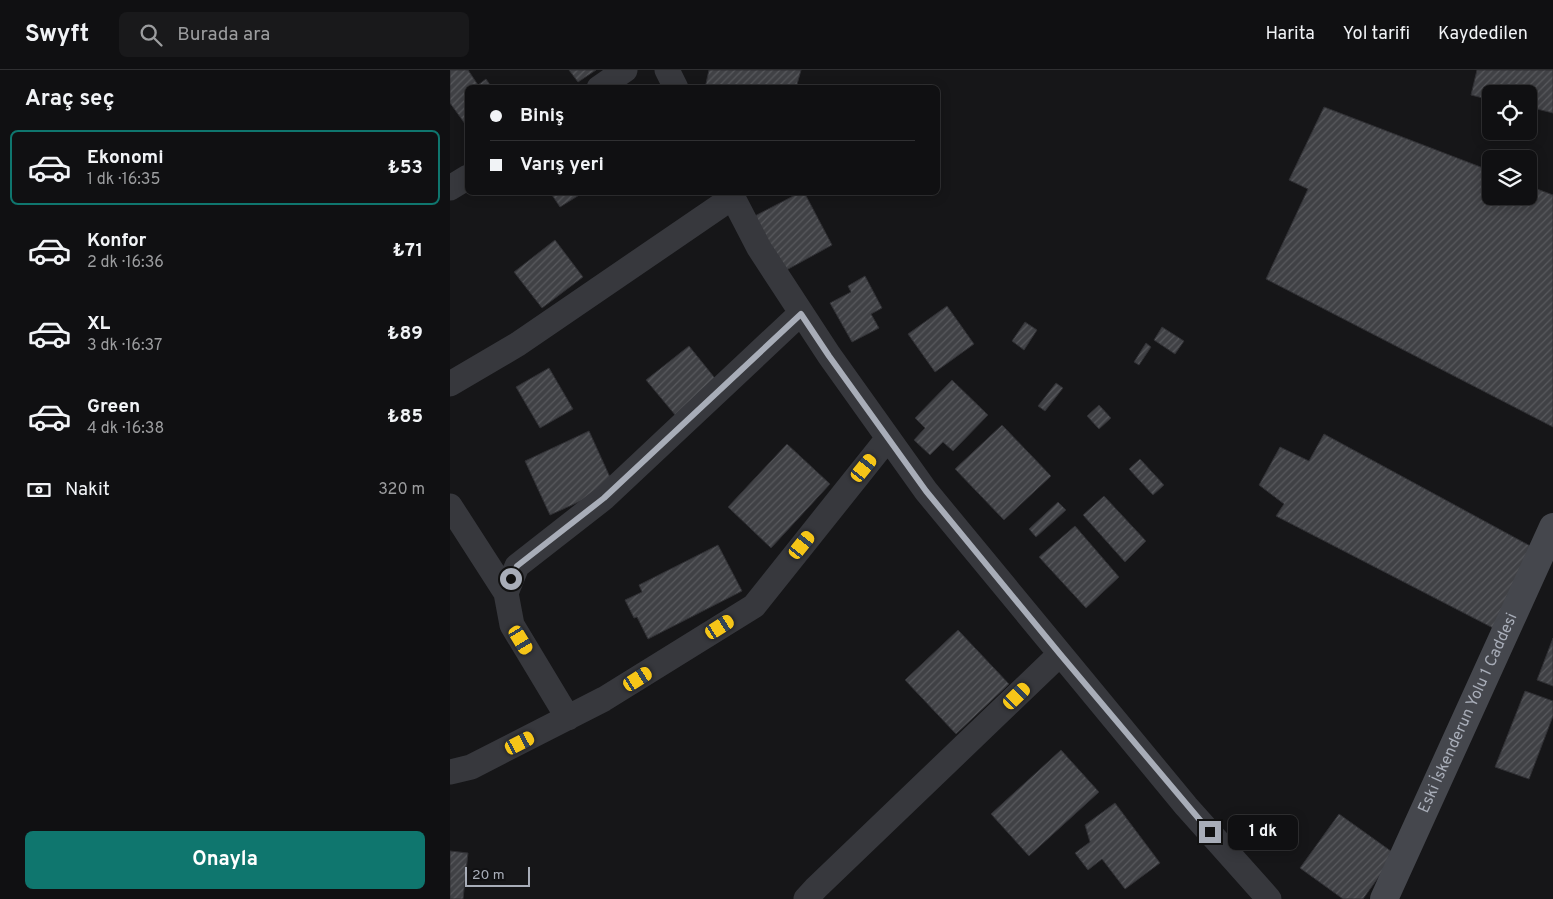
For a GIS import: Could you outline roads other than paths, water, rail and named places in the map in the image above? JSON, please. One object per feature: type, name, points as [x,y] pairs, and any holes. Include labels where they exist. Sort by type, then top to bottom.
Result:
[{"type":"street","points":[[603,85],[624,70]]},
{"type":"street","points":[[668,70],[675,85]]},
{"type":"street","points":[[450,188],[465,178]]},
{"type":"street","points":[[450,384],[518,344],[732,195],[759,248],[801,314],[926,491],[1186,806],[1269,899]]},
{"type":"street","points":[[506,593],[517,566],[604,498],[801,314]]},
{"type":"street","points":[[450,772],[471,767],[604,700],[754,606],[888,438]]},
{"type":"street","points":[[450,506],[506,593],[512,625],[568,718]]},
{"type":"street","name":"Eski İskenderun Yolu 1 Caddesi","points":[[1384,899],[1553,527]]},
{"type":"street","points":[[806,899],[1060,654]]}]
